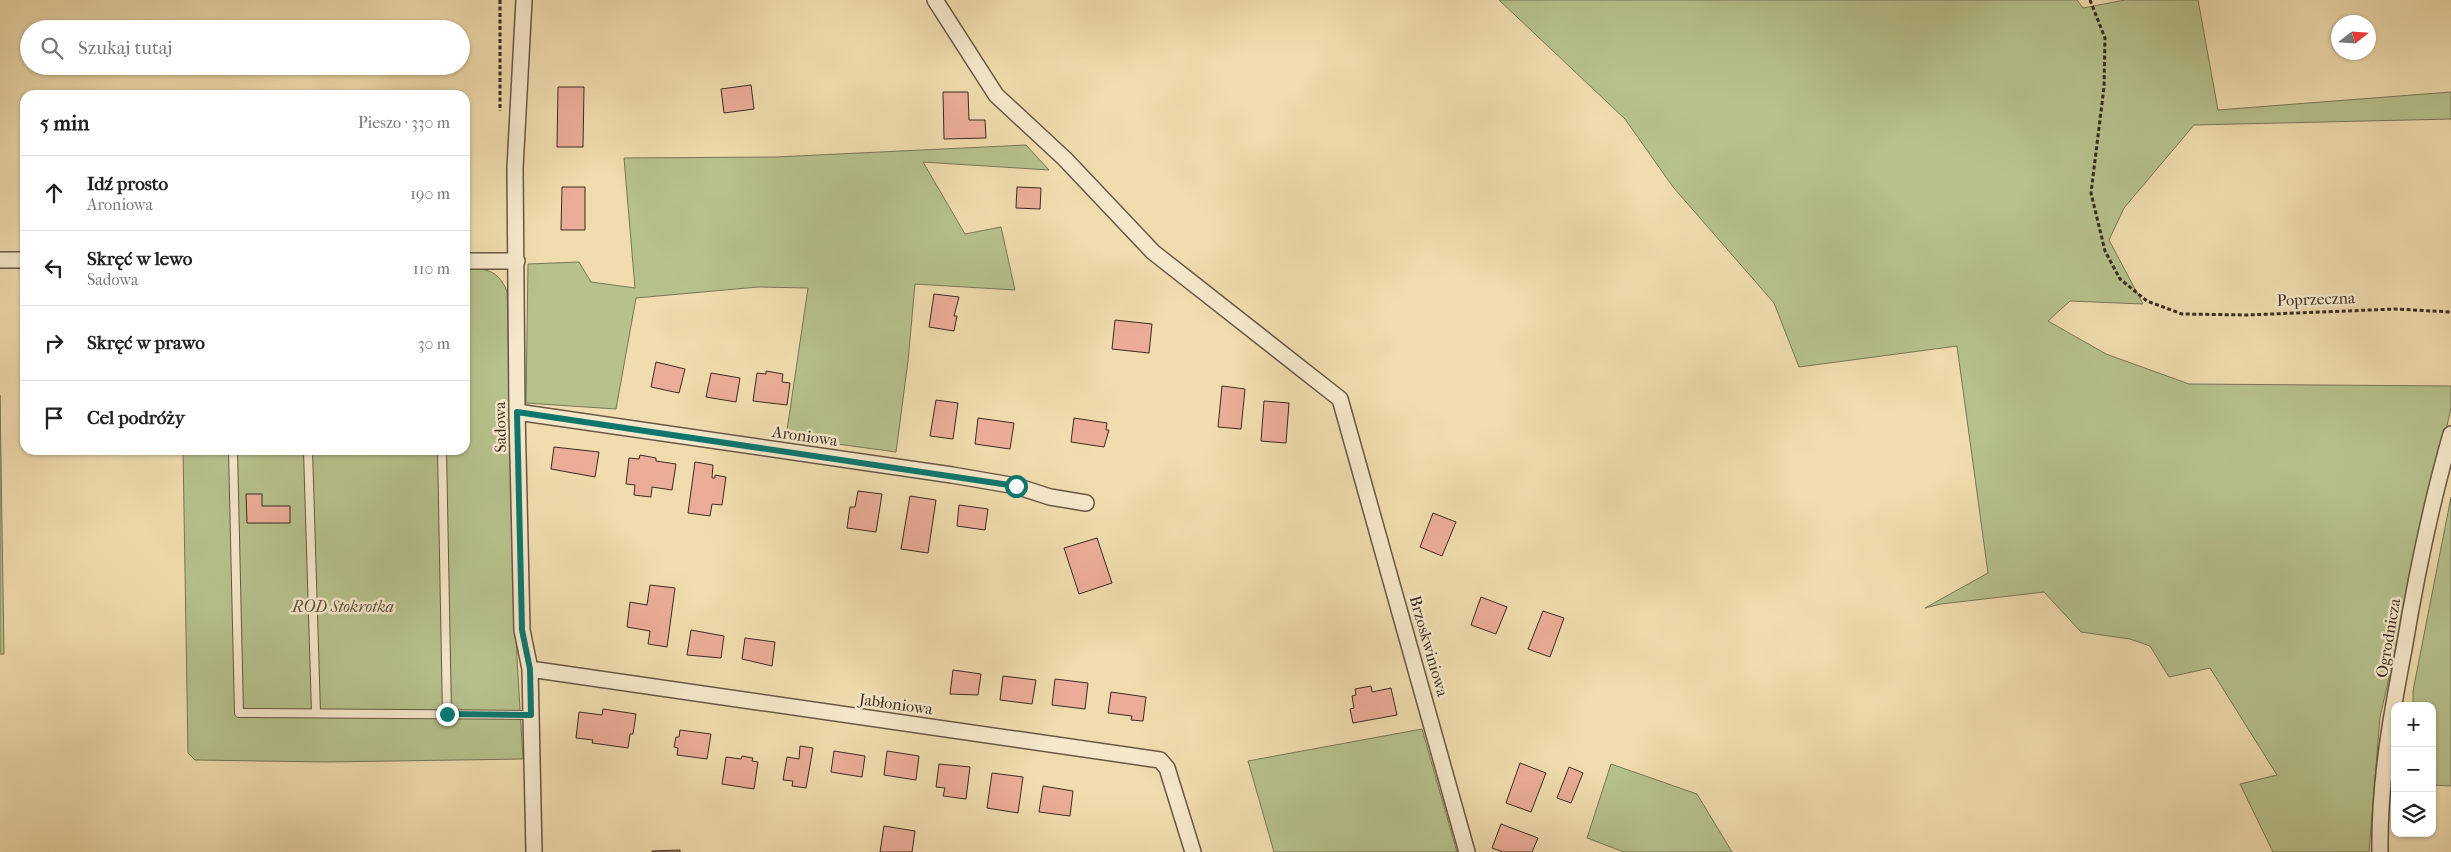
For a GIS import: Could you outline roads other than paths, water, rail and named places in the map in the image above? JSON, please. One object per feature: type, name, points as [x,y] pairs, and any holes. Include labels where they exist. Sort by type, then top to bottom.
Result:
[{"type":"street","name":"Sadowa","points":[[524,0],[515,168],[517,412],[522,630],[530,669],[534,852]]},
{"type":"street","name":"Brzoskwiniowa","points":[[934,0],[996,95],[1065,159],[1153,252],[1340,399],[1417,667],[1467,852]]},
{"type":"street","points":[[0,260],[20,260]]},
{"type":"street","points":[[470,261],[517,261]]},
{"type":"street","name":"Aroniowa","points":[[517,412],[952,475],[1016,486],[1050,497],[1086,504]]},
{"type":"street","name":"Ogrodnicza","points":[[2380,852],[2380,812],[2389,731],[2414,592],[2451,434]]},
{"type":"street","name":"Jabłoniowa","points":[[530,669],[1160,760],[1167,768],[1193,852]]},
{"type":"lane","points":[[233,455],[239,713],[531,715]]},
{"type":"lane","points":[[308,455],[316,713]]},
{"type":"lane","points":[[442,455],[447,714]]},
{"type":"park label","name":"ROD Stokrotka","points":[[343,606]]}]
